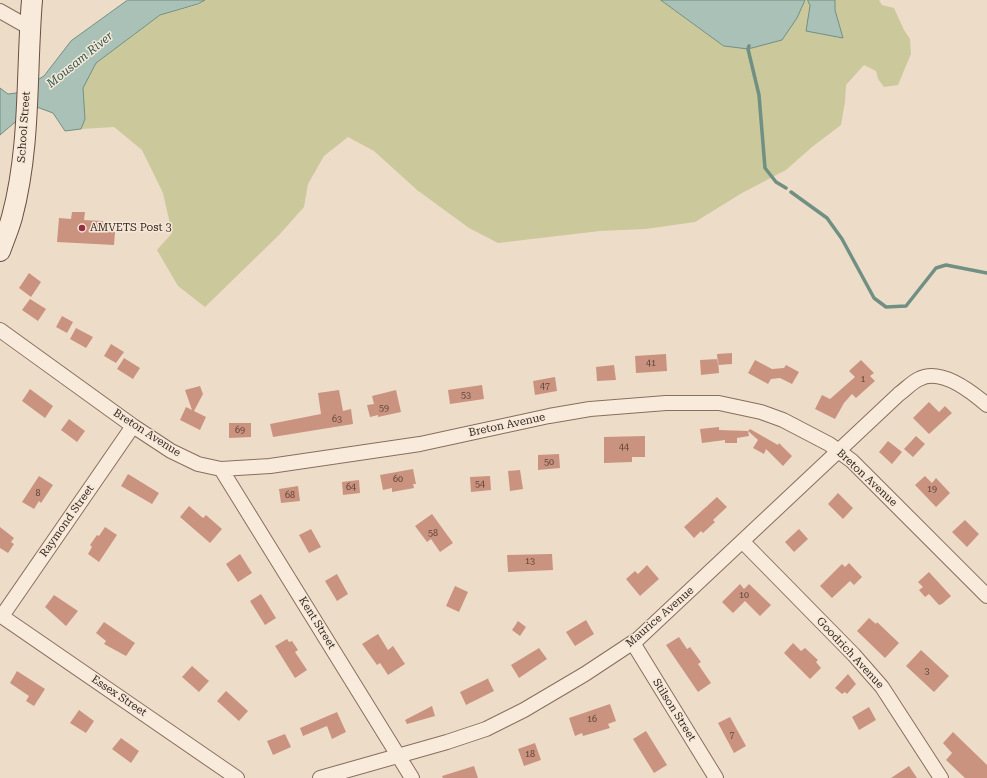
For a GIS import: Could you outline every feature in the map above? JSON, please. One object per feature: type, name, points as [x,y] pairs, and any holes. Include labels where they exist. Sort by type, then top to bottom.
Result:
[{"type":"street","name":"School Street","points":[[0,251],[12,216],[21,174],[26,115],[32,0]]},
{"type":"street","points":[[0,11],[30,28]]},
{"type":"street","name":"Breton Avenue","points":[[0,330],[133,426],[171,451],[198,464],[221,469],[270,466],[420,444],[549,416],[590,409],[666,403],[719,403],[761,412],[806,432],[840,451],[879,486],[987,596]]},
{"type":"street","name":"Maurice Avenue","points":[[320,778],[447,742],[482,730],[517,713],[585,674],[633,643],[743,542],[899,394],[924,377],[937,377],[958,383],[987,405]]},
{"type":"street","name":"Raymond Street","points":[[1,615],[133,426]]},
{"type":"street","name":"Kent Street","points":[[221,469],[412,778]]},
{"type":"street","name":"Goodrich Avenue","points":[[743,542],[854,655],[882,687],[941,778]]},
{"type":"street","name":"Essex Street","points":[[1,615],[237,778]]},
{"type":"street","name":"Stilson Street","points":[[633,643],[716,778]]},
{"type":"shaded area","points":[[205,0],[661,0],[724,46],[748,49],[758,46],[797,18],[805,0],[808,0],[826,33],[843,38],[835,10],[835,0],[879,0],[882,5],[894,8],[904,30],[910,39],[911,54],[898,85],[884,87],[878,79],[876,71],[864,65],[846,85],[841,125],[812,147],[786,170],[742,193],[695,222],[646,229],[600,231],[498,243],[469,228],[417,190],[374,151],[348,137],[324,156],[308,184],[304,207],[279,235],[205,307],[178,286],[157,250],[172,233],[163,193],[142,150],[114,127],[81,129],[85,119],[82,88],[96,63],[160,15],[198,5]]},
{"type":"water","name":"Mousam River","points":[[128,0],[205,0],[198,4],[160,15],[96,63],[83,88],[85,119],[81,129],[65,131],[53,113],[34,106],[0,135],[0,88],[8,94],[16,93],[44,76],[71,41]]},
{"type":"water","points":[[661,0],[805,0],[797,18],[782,40],[748,49],[724,46]]},
{"type":"water","points":[[808,0],[835,0],[835,10],[843,38],[806,31],[810,6]]},
{"type":"building","name":"AMVETS Post 3","points":[[72,212],[85,212],[84,220],[103,221],[103,223],[107,223],[106,232],[115,232],[114,245],[57,242],[59,218],[71,219]]},
{"type":"building","points":[[29,273],[41,282],[31,297],[19,288]]},
{"type":"building","points":[[30,299],[46,309],[38,321],[22,310]]},
{"type":"building","points":[[62,316],[73,322],[67,333],[56,327]]},
{"type":"building","points":[[76,328],[93,337],[86,348],[70,339]]},
{"type":"building","points":[[111,344],[124,352],[116,363],[104,356]]},
{"type":"building","points":[[732,353],[732,364],[718,365],[717,354]]},
{"type":"building","points":[[666,354],[667,371],[636,373],[635,356]]},
{"type":"building","points":[[124,358],[140,368],[133,379],[117,369]]},
{"type":"building","points":[[718,359],[719,373],[701,375],[700,360]]},
{"type":"building","points":[[755,360],[772,369],[784,368],[786,365],[799,372],[792,384],[780,378],[771,379],[768,384],[748,373]]},
{"type":"building","points":[[861,360],[874,373],[870,376],[875,381],[856,398],[852,394],[844,403],[835,419],[815,409],[822,395],[830,399],[855,377],[849,371]]},
{"type":"building","points":[[614,365],[616,380],[597,381],[596,367]]},
{"type":"building","points":[[555,377],[557,391],[535,395],[533,381]]},
{"type":"building","points":[[482,385],[484,399],[450,404],[448,390]]},
{"type":"building","points":[[200,386],[203,394],[194,411],[206,417],[200,430],[180,420],[186,407],[192,410],[185,390]]},
{"type":"building","points":[[30,389],[53,406],[45,418],[22,401]]},
{"type":"building","points":[[339,390],[343,411],[351,409],[353,424],[273,437],[270,424],[321,414],[318,393]]},
{"type":"building","points":[[396,390],[401,412],[378,417],[378,415],[370,417],[367,405],[374,404],[372,396]]},
{"type":"building","points":[[929,402],[939,412],[945,406],[952,413],[929,434],[913,418]]},
{"type":"building","points":[[69,419],[85,431],[77,442],[61,430]]},
{"type":"building","points":[[229,423],[251,423],[251,437],[229,438]]},
{"type":"building","points":[[719,427],[719,430],[748,431],[749,436],[737,438],[737,443],[725,443],[725,440],[702,443],[700,429]]},
{"type":"building","points":[[750,429],[778,445],[779,443],[792,456],[783,466],[766,449],[764,454],[753,448],[758,440],[748,431]]},
{"type":"building","points":[[645,436],[645,457],[632,457],[632,462],[604,463],[604,437]]},
{"type":"building","points":[[916,436],[925,444],[913,457],[904,449]]},
{"type":"building","points":[[888,441],[902,452],[892,464],[879,452]]},
{"type":"building","points":[[559,454],[560,468],[538,470],[538,455]]},
{"type":"building","points":[[413,469],[416,484],[413,484],[414,488],[392,492],[392,488],[383,490],[380,475]]},
{"type":"building","points":[[520,470],[523,489],[510,491],[508,471]]},
{"type":"building","points":[[128,474],[159,493],[152,504],[121,486]]},
{"type":"building","points":[[39,476],[53,485],[41,503],[39,501],[34,509],[22,502]]},
{"type":"building","points":[[490,476],[491,490],[471,492],[470,477]]},
{"type":"building","points":[[925,476],[932,483],[936,478],[950,493],[936,507],[915,485]]},
{"type":"building","points":[[359,480],[360,493],[343,495],[342,482]]},
{"type":"building","points":[[298,486],[300,501],[281,503],[279,489]]},
{"type":"building","points":[[838,493],[853,508],[843,519],[828,504]]},
{"type":"building","points":[[717,497],[727,507],[713,520],[715,522],[703,533],[701,531],[694,538],[684,527]]},
{"type":"building","points":[[189,506],[203,518],[206,515],[222,529],[210,543],[180,517]]},
{"type":"building","points":[[432,514],[453,543],[440,552],[431,539],[427,542],[415,526]]},
{"type":"building","points":[[965,520],[979,534],[967,547],[952,532]]},
{"type":"building","points":[[0,527],[14,538],[11,542],[14,544],[8,553],[0,548]]},
{"type":"building","points":[[105,527],[117,535],[99,562],[88,554],[92,547],[90,545]]},
{"type":"building","points":[[311,529],[321,547],[309,553],[299,535]]},
{"type":"building","points":[[799,529],[808,539],[794,552],[785,542]]},
{"type":"building","points":[[240,554],[252,573],[238,582],[226,564]]},
{"type":"building","points":[[552,554],[553,570],[508,572],[507,555]]},
{"type":"building","points":[[849,563],[862,577],[854,585],[850,581],[832,598],[820,586],[842,564],[845,567]]},
{"type":"building","points":[[647,565],[659,579],[640,596],[626,579],[635,571],[638,574]]},
{"type":"building","points":[[929,572],[951,596],[942,604],[939,605],[929,594],[925,597],[919,590],[923,587],[918,582]]},
{"type":"building","points":[[337,574],[348,594],[337,601],[325,581]]},
{"type":"building","points":[[740,584],[744,589],[749,584],[771,605],[760,616],[745,601],[733,613],[722,602]]},
{"type":"building","points":[[455,586],[468,592],[459,612],[446,606]]},
{"type":"building","points":[[261,594],[276,618],[265,625],[250,601]]},
{"type":"building","points":[[54,595],[78,611],[66,626],[45,607]]},
{"type":"building","points":[[869,618],[876,624],[877,622],[899,643],[885,658],[857,631]]},
{"type":"building","points":[[586,620],[594,634],[575,646],[566,632]]},
{"type":"building","points":[[518,621],[526,627],[520,636],[512,630]]},
{"type":"building","points":[[104,622],[135,643],[126,656],[104,644],[106,641],[96,633]]},
{"type":"building","points":[[378,634],[388,650],[393,646],[405,664],[388,675],[380,663],[377,665],[362,644]]},
{"type":"building","points":[[679,637],[687,649],[690,647],[701,662],[698,664],[711,683],[698,692],[666,645]]},
{"type":"building","points":[[287,639],[289,642],[292,641],[298,650],[295,652],[307,670],[295,678],[275,646]]},
{"type":"building","points":[[793,643],[801,651],[805,648],[818,660],[816,662],[821,668],[810,679],[784,653]]},
{"type":"building","points":[[539,648],[547,659],[519,678],[511,665]]},
{"type":"building","points":[[921,650],[949,676],[934,692],[906,666]]},
{"type":"building","points":[[192,666],[209,681],[199,692],[182,677]]},
{"type":"building","points":[[17,671],[45,689],[34,706],[26,701],[29,696],[10,683]]},
{"type":"building","points":[[848,674],[856,684],[847,694],[845,692],[842,694],[835,688]]},
{"type":"building","points":[[489,678],[488,679],[494,691],[466,705],[460,692]]},
{"type":"building","points":[[226,691],[248,711],[239,721],[217,701]]},
{"type":"building","points":[[610,704],[616,721],[608,724],[610,728],[583,736],[582,733],[575,736],[569,718]]},
{"type":"building","points":[[432,706],[435,716],[407,724],[405,720]]},
{"type":"building","points":[[869,707],[876,720],[859,730],[852,717]]},
{"type":"building","points":[[79,710],[94,721],[86,733],[70,723]]},
{"type":"building","points":[[337,712],[346,732],[332,739],[327,726],[303,736],[300,728]]},
{"type":"building","points":[[730,717],[746,746],[734,753],[718,723]]},
{"type":"building","points":[[646,731],[667,765],[654,773],[633,739]]},
{"type":"building","points":[[953,732],[987,765],[987,778],[965,778],[946,760],[952,753],[943,743]]},
{"type":"building","points":[[285,734],[291,747],[273,755],[267,741]]},
{"type":"building","points":[[121,738],[139,751],[131,763],[112,749]]},
{"type":"building","points":[[535,743],[541,760],[524,766],[518,749]]},
{"type":"building","points":[[474,766],[478,778],[443,778],[442,776]]},
{"type":"building","points":[[909,766],[917,778],[891,778]]},
{"type":"waterway","points":[[749,46],[748,49],[759,95],[765,168],[776,182],[786,188]]},
{"type":"waterway","points":[[791,192],[827,218],[842,239],[874,298],[886,307],[906,306],[936,268],[946,265],[987,273]]},
{"type":"place","name":"AMVETS Post 3","points":[[82,228]]}]
